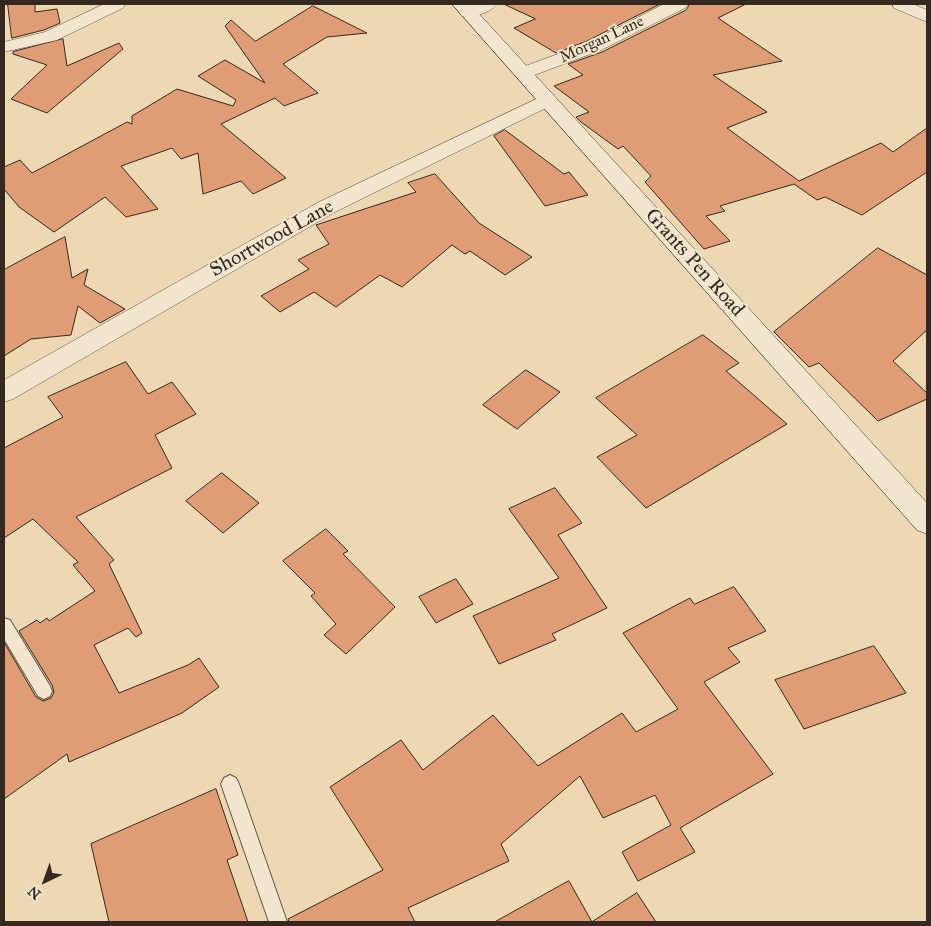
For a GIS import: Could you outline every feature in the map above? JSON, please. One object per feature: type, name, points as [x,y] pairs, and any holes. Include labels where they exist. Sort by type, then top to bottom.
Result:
[{"type":"street","points":[[4,47],[51,36],[117,4]]},
{"type":"street","name":"Morgan Lane","points":[[524,73],[566,58],[617,36],[661,10],[679,4]]},
{"type":"street","points":[[900,4],[927,17]]},
{"type":"street","name":"Grants Pen Road","points":[[472,6],[547,100],[927,522]]},
{"type":"street","name":"Shortwood Lane","points":[[4,392],[327,207],[547,100]]},
{"type":"lane","points":[[4,625],[44,691]]},
{"type":"lane","points":[[230,784],[278,922]]},
{"type":"building","points":[[8,4],[35,4],[35,12],[57,9],[60,23],[44,30],[12,38]]},
{"type":"building","points":[[504,4],[660,4],[587,41],[556,53],[514,28],[535,19]]},
{"type":"building","points":[[690,4],[746,4],[718,18],[782,61],[713,75],[767,112],[727,128],[799,181],[881,143],[893,152],[927,128],[927,172],[862,215],[825,197],[817,200],[794,184],[720,206],[725,211],[706,216],[730,241],[704,249],[645,182],[651,176],[623,146],[618,149],[581,122],[576,117],[589,112],[554,86],[583,75],[568,64],[602,52],[686,10]]},
{"type":"building","points":[[313,6],[367,33],[327,37],[283,64],[318,93],[284,106],[275,98],[221,124],[286,178],[253,194],[241,181],[203,194],[198,153],[181,159],[172,148],[121,166],[158,209],[126,217],[105,197],[54,232],[19,207],[4,189],[4,167],[20,160],[32,173],[127,122],[132,124],[132,116],[177,89],[233,106],[236,100],[198,76],[225,60],[265,83],[225,26],[231,20],[255,41]]},
{"type":"building","points":[[63,39],[67,66],[119,43],[123,49],[47,113],[11,99],[47,65],[13,54],[13,52]]},
{"type":"building","points":[[505,130],[564,174],[569,172],[588,195],[545,206],[494,136]]},
{"type":"building","points":[[435,174],[479,223],[532,257],[505,275],[470,251],[465,254],[452,245],[402,287],[380,275],[336,307],[314,292],[280,312],[261,296],[309,269],[298,260],[329,244],[316,225],[416,192],[408,183]]},
{"type":"building","points":[[65,237],[72,278],[88,269],[84,285],[125,309],[100,323],[78,306],[71,335],[31,339],[4,356],[4,270]]},
{"type":"building","points":[[878,248],[927,275],[927,330],[893,361],[927,393],[927,399],[878,421],[819,363],[809,367],[774,332]]},
{"type":"building","points":[[703,335],[739,363],[726,371],[787,424],[646,508],[597,457],[637,435],[596,398]]},
{"type":"building","points":[[126,362],[148,394],[172,382],[196,414],[155,435],[172,468],[76,517],[114,560],[109,564],[142,633],[136,637],[128,628],[94,645],[119,693],[188,665],[199,658],[219,687],[182,713],[69,762],[67,754],[4,799],[4,642],[36,697],[43,701],[51,698],[54,692],[52,685],[19,631],[37,620],[40,623],[47,618],[49,621],[95,591],[73,565],[78,562],[33,519],[4,538],[4,448],[63,417],[48,397]]},
{"type":"building","points":[[526,370],[560,392],[517,429],[483,405]]},
{"type":"building","points":[[222,473],[259,503],[223,533],[186,501]]},
{"type":"building","points":[[555,488],[582,523],[558,535],[607,608],[552,634],[556,640],[499,664],[473,616],[559,578],[509,509]]},
{"type":"building","points":[[326,529],[348,551],[343,554],[395,607],[346,654],[324,635],[336,624],[311,596],[315,593],[283,561]]},
{"type":"building","points":[[456,579],[473,604],[436,623],[419,597]]},
{"type":"building","points":[[734,587],[766,631],[728,648],[740,662],[704,682],[773,774],[680,828],[695,852],[638,881],[622,852],[671,825],[655,795],[603,818],[580,776],[501,844],[509,861],[408,908],[415,922],[289,922],[288,919],[383,870],[330,787],[401,740],[423,770],[493,715],[538,766],[622,713],[636,732],[678,709],[623,633],[690,598],[694,604]]},
{"type":"building","points":[[874,646],[906,693],[804,729],[775,680]]},
{"type":"building","points":[[216,789],[238,855],[227,860],[248,922],[109,922],[91,844]]},
{"type":"building","points":[[569,881],[592,922],[495,922]]},
{"type":"building","points":[[637,893],[656,922],[592,922]]}]
